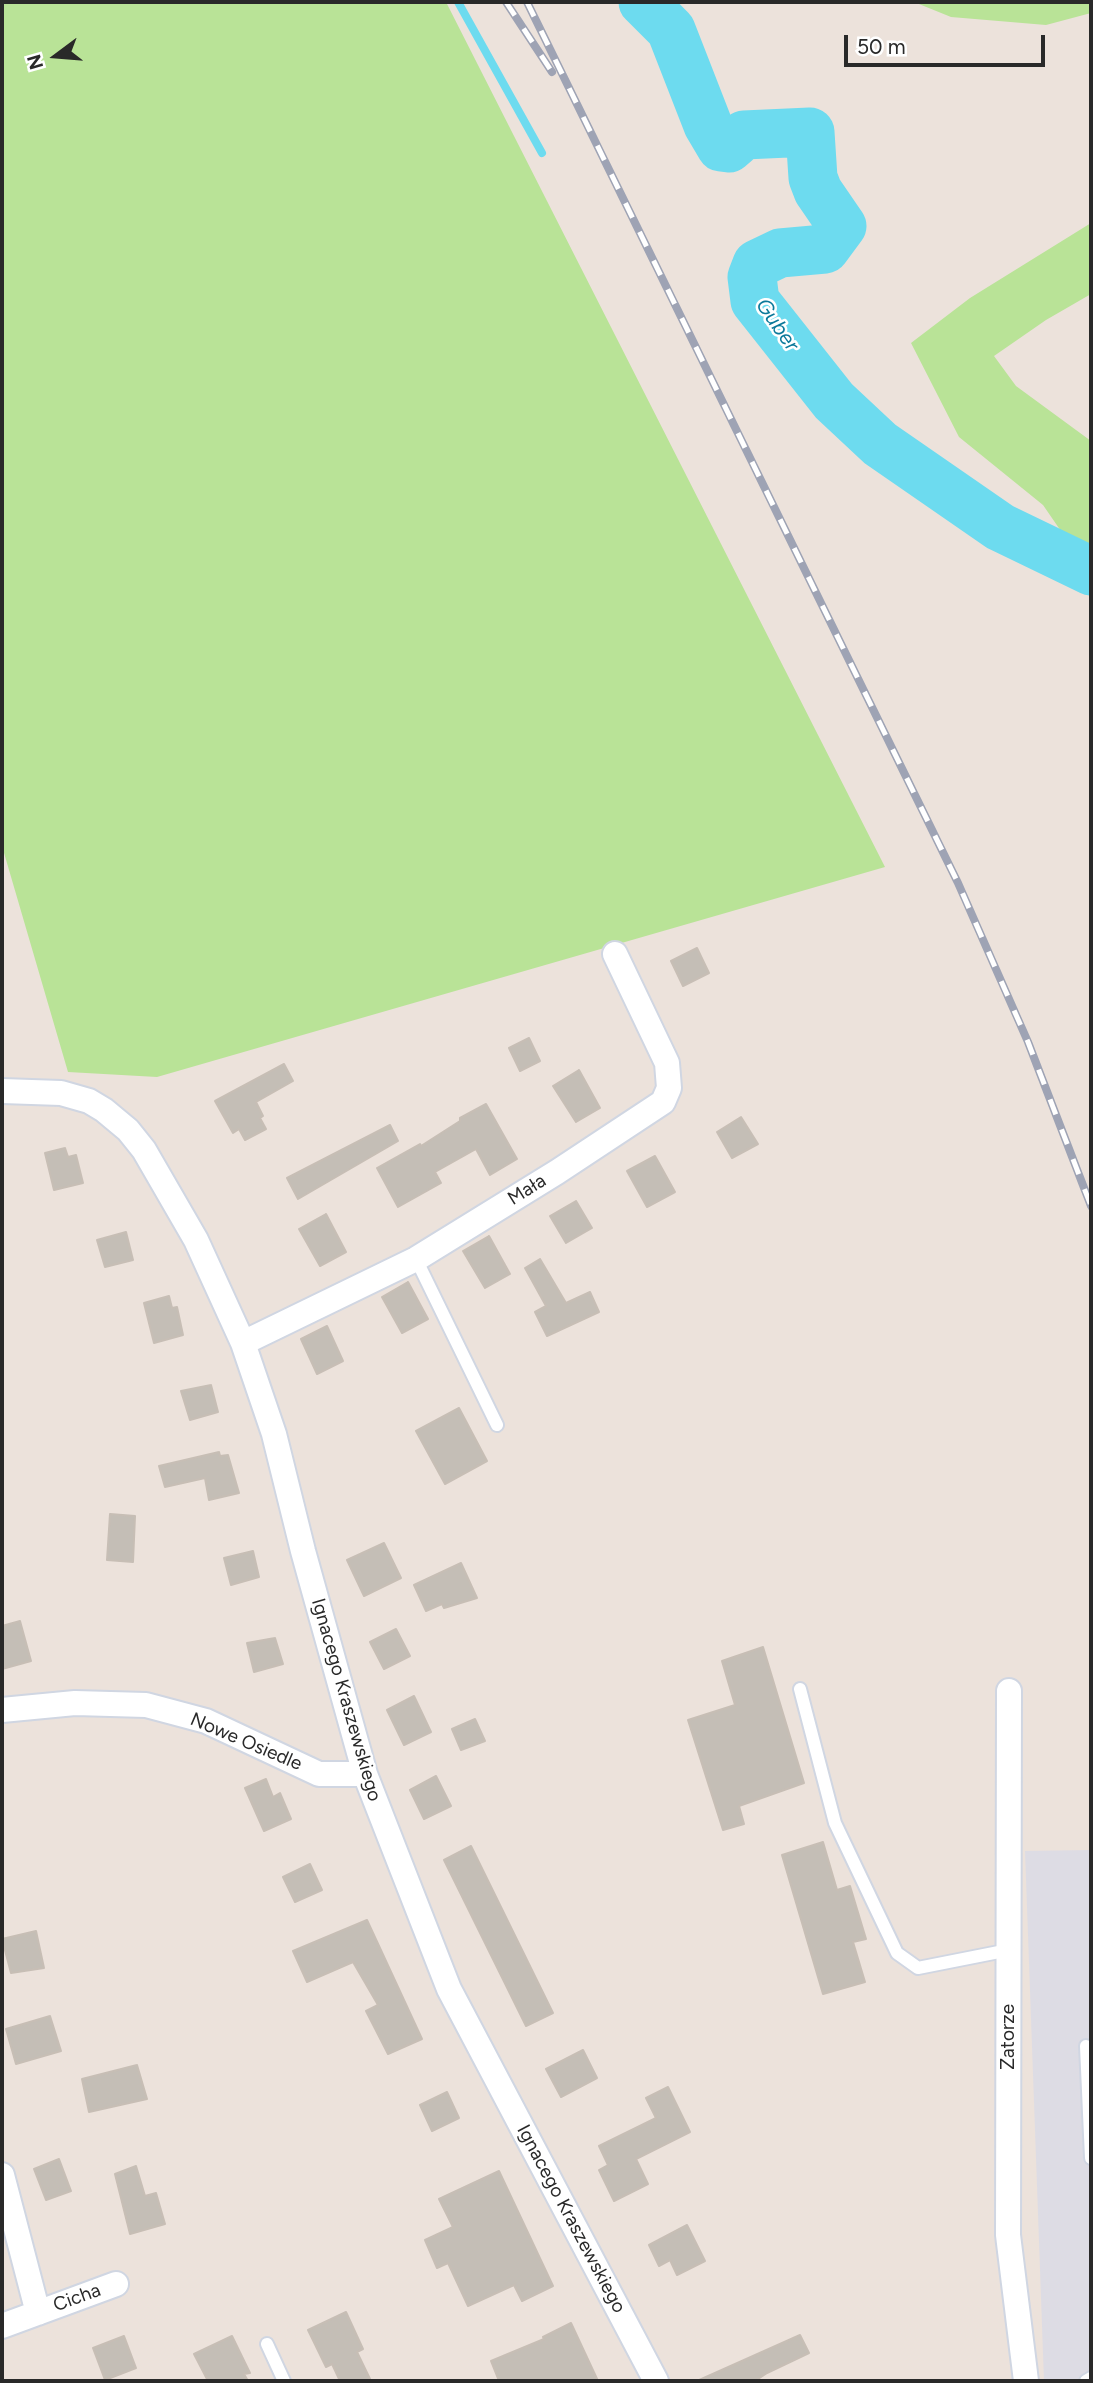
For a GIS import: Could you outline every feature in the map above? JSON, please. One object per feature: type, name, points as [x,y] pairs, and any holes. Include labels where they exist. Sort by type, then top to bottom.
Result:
[{"type":"street","name":"Mała","points":[[243,1343],[416,1259],[557,1172],[663,1102],[669,1088],[667,1063],[615,954]]},
{"type":"street","name":"Ignacego Kraszewskiego","points":[[2,1091],[46,1091],[76,1096],[97,1105],[128,1130],[144,1150],[196,1240],[243,1343],[274,1434],[303,1551],[365,1774],[449,1989],[656,2381]]},
{"type":"street","name":"Zatorze","points":[[1009,1691],[1008,2235],[1026,2381]]},
{"type":"street","name":"Nowe Osiedle","points":[[2,1710],[75,1703],[146,1705],[206,1721],[318,1774],[365,1774]]},
{"type":"street","name":"Cicha","points":[[2,2175],[38,2313]]},
{"type":"street","name":"Cicha","points":[[2,2326],[116,2284]]},
{"type":"lane","points":[[416,1259],[497,1425]]},
{"type":"lane","points":[[800,1689],[835,1823],[897,1953],[918,1968],[1009,1950]]},
{"type":"lane","points":[[1086,2046],[1091,2158]]},
{"type":"lane","points":[[267,2344],[284,2381]]},
{"type":"lane","points":[[1086,2381],[1091,2378]]},
{"type":"shaded area","points":[[1091,1850],[1091,2381],[1044,2381],[1025,1851]]},
{"type":"green space","points":[[2,2],[446,2],[885,867],[157,1077],[68,1072],[2,846]]},
{"type":"green space","points":[[914,2],[1091,2],[1091,13],[1046,25],[951,17]]},
{"type":"green space","points":[[1091,223],[1091,294],[1046,320],[994,356],[1016,386],[1091,441],[1091,602],[1074,550],[1043,505],[959,437],[911,343],[970,298]]},
{"type":"building","points":[[697,948],[709,973],[683,986],[671,961]]},
{"type":"building","points":[[529,1038],[540,1061],[520,1071],[509,1048]]},
{"type":"building","points":[[284,1064],[293,1081],[256,1102],[266,1129],[245,1140],[239,1129],[233,1133],[215,1101]]},
{"type":"building","points":[[579,1070],[600,1108],[576,1122],[553,1086]]},
{"type":"building","points":[[486,1104],[517,1159],[490,1175],[476,1149],[435,1172],[441,1183],[398,1207],[377,1168],[420,1144],[421,1146],[460,1121],[460,1118]]},
{"type":"building","points":[[741,1117],[758,1144],[732,1158],[717,1132]]},
{"type":"building","points":[[390,1125],[398,1141],[298,1199],[287,1178]]},
{"type":"building","points":[[65,1148],[68,1157],[76,1155],[83,1183],[54,1190],[45,1153]]},
{"type":"building","points":[[655,1156],[675,1192],[647,1207],[627,1171]]},
{"type":"building","points":[[576,1201],[592,1228],[566,1243],[550,1216]]},
{"type":"building","points":[[326,1214],[346,1252],[320,1266],[299,1229]]},
{"type":"building","points":[[126,1232],[133,1260],[105,1267],[97,1240]]},
{"type":"building","points":[[489,1236],[510,1274],[485,1288],[463,1251]]},
{"type":"building","points":[[540,1259],[566,1303],[590,1292],[599,1312],[547,1336],[535,1312],[546,1306],[525,1268]]},
{"type":"building","points":[[408,1282],[428,1319],[402,1333],[382,1297]]},
{"type":"building","points":[[169,1296],[172,1308],[177,1307],[183,1335],[154,1343],[144,1303]]},
{"type":"building","points":[[327,1326],[343,1361],[317,1374],[301,1339]]},
{"type":"building","points":[[211,1385],[218,1412],[190,1420],[181,1391]]},
{"type":"building","points":[[459,1408],[487,1461],[445,1484],[416,1431]]},
{"type":"building","points":[[219,1452],[220,1456],[228,1455],[239,1493],[209,1500],[205,1478],[165,1487],[159,1466]]},
{"type":"building","points":[[110,1514],[135,1516],[133,1562],[107,1560]]},
{"type":"building","points":[[384,1543],[401,1578],[364,1596],[347,1560]]},
{"type":"building","points":[[253,1551],[259,1577],[231,1585],[224,1558]]},
{"type":"building","points":[[461,1563],[477,1598],[444,1608],[442,1604],[426,1611],[414,1585]]},
{"type":"building","points":[[20,1621],[31,1661],[2,1669],[2,1626]]},
{"type":"building","points":[[396,1629],[410,1656],[384,1669],[370,1642]]},
{"type":"building","points":[[275,1638],[283,1664],[254,1672],[247,1643]]},
{"type":"building","points":[[763,1647],[804,1783],[739,1806],[744,1824],[723,1830],[688,1720],[735,1705],[722,1661]]},
{"type":"building","points":[[414,1696],[431,1732],[404,1745],[387,1710]]},
{"type":"building","points":[[475,1719],[485,1741],[461,1750],[452,1729]]},
{"type":"building","points":[[436,1776],[451,1806],[424,1819],[410,1790]]},
{"type":"building","points":[[266,1779],[273,1797],[280,1793],[291,1819],[264,1831],[245,1788]]},
{"type":"building","points":[[823,1842],[837,1890],[850,1886],[866,1939],[853,1942],[865,1982],[823,1994],[782,1855]]},
{"type":"building","points":[[471,1846],[553,2013],[526,2026],[444,1860]]},
{"type":"building","points":[[310,1864],[322,1890],[295,1902],[283,1877]]},
{"type":"building","points":[[367,1920],[422,2039],[388,2054],[366,2011],[378,2005],[353,1962],[307,1982],[293,1951]]},
{"type":"building","points":[[36,1931],[44,1968],[11,1973],[2,1939]]},
{"type":"building","points":[[50,2016],[61,2051],[16,2064],[6,2029]]},
{"type":"building","points":[[583,2050],[597,2078],[561,2097],[546,2069]]},
{"type":"building","points":[[137,2065],[147,2099],[89,2112],[82,2079]]},
{"type":"building","points":[[668,2087],[690,2132],[636,2159],[648,2184],[614,2201],[599,2170],[608,2165],[599,2146],[656,2118],[646,2098]]},
{"type":"building","points":[[447,2092],[459,2118],[432,2131],[420,2105]]},
{"type":"building","points":[[59,2159],[71,2191],[46,2200],[34,2169]]},
{"type":"building","points":[[136,2166],[145,2196],[156,2193],[165,2224],[130,2234],[115,2174]]},
{"type":"building","points":[[499,2171],[553,2286],[522,2301],[514,2285],[468,2306],[448,2263],[437,2268],[425,2240],[453,2227],[439,2199]]},
{"type":"building","points":[[687,2225],[705,2261],[677,2275],[670,2260],[659,2266],[649,2245]]},
{"type":"building","points":[[346,2312],[363,2349],[357,2352],[371,2381],[340,2381],[332,2364],[326,2367],[308,2330]]},
{"type":"building","points":[[571,2323],[598,2381],[499,2381],[491,2361],[544,2339],[543,2337]]},
{"type":"building","points":[[800,2335],[809,2353],[755,2381],[697,2381]]},
{"type":"building","points":[[124,2336],[136,2368],[105,2380],[93,2348]]},
{"type":"building","points":[[232,2336],[250,2373],[244,2374],[248,2381],[208,2381],[194,2354]]},
{"type":"waterway","points":[[458,2],[542,153]]},
{"type":"waterway","name":"Guber","points":[[643,2],[671,30],[708,125],[721,147],[729,148],[744,135],[810,132],[813,178],[818,191],[842,226],[825,249],[780,253],[757,264],[752,277],[755,301],[834,401],[880,444],[1000,527],[1091,571]]},
{"type":"railway","points":[[506,2],[552,72]]},
{"type":"railway","points":[[527,2],[958,883],[1028,1042],[1091,1206]]}]
